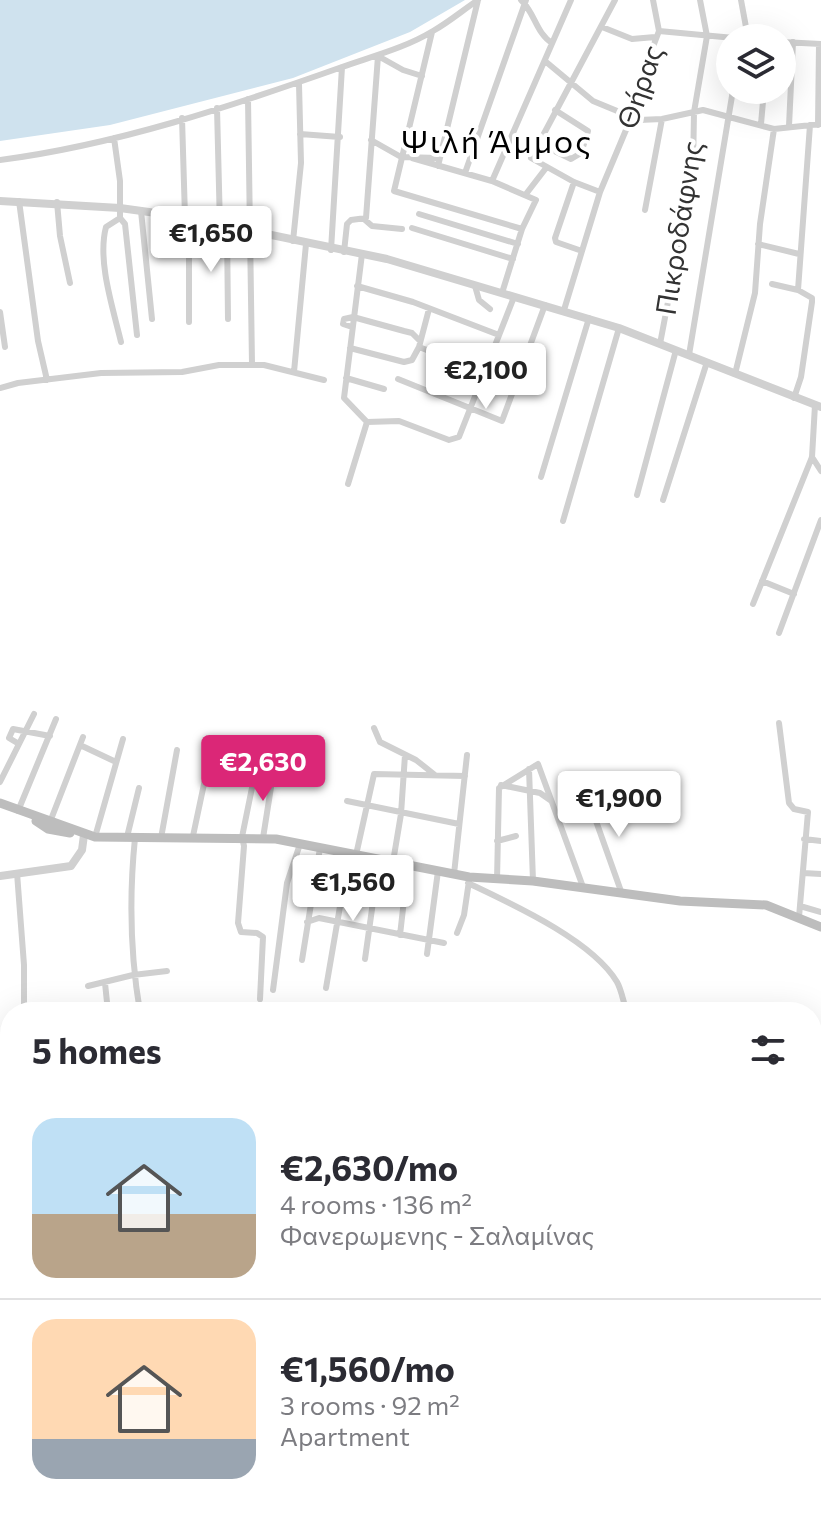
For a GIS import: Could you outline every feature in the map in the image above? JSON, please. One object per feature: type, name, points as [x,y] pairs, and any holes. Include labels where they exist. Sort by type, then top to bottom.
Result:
[{"type":"main road","points":[[0,803],[86,835]]},
{"type":"main road","points":[[21,812],[48,829],[86,835],[263,838],[454,874],[469,880],[533,881],[680,901],[751,903],[821,927]]},
{"type":"street","points":[[0,160],[36,156],[114,138],[299,84],[378,56],[432,32],[478,0],[438,166]]},
{"type":"street","points":[[492,181],[571,0]]},
{"type":"street","points":[[600,192],[532,160],[555,110],[615,0]]},
{"type":"street","name":"Θήρας","points":[[564,310],[600,192],[631,118],[657,34],[653,0]]},
{"type":"street","points":[[700,0],[707,36]]},
{"type":"street","points":[[741,0],[745,24]]},
{"type":"street","points":[[524,1],[544,38],[552,43]]},
{"type":"street","points":[[465,173],[524,1]]},
{"type":"street","points":[[602,27],[632,39],[657,34],[716,37]]},
{"type":"street","points":[[432,32],[393,188],[397,193],[522,229]]},
{"type":"street","name":"Πικροδάφνης","points":[[660,344],[691,185],[694,112],[707,36]]},
{"type":"street","points":[[796,42],[820,44],[816,125],[799,254],[798,290]]},
{"type":"street","points":[[378,56],[403,70],[422,76]]},
{"type":"street","points":[[364,219],[378,56]]},
{"type":"street","points":[[545,61],[593,101],[631,118],[648,121],[711,110],[774,129],[816,125]]},
{"type":"street","points":[[331,250],[342,67]]},
{"type":"street","points":[[293,241],[300,184],[299,84]]},
{"type":"street","points":[[248,99],[252,364]]},
{"type":"street","points":[[689,355],[731,104]]},
{"type":"street","points":[[761,124],[763,104]]},
{"type":"street","points":[[789,126],[790,104]]},
{"type":"street","points":[[217,108],[228,319]]},
{"type":"street","points":[[538,143],[571,159],[581,153],[588,131],[555,110]]},
{"type":"street","points":[[182,118],[189,322]]},
{"type":"street","points":[[645,210],[662,119]]},
{"type":"street","points":[[735,374],[755,293],[758,244],[774,129]]},
{"type":"street","points":[[300,134],[340,137]]},
{"type":"street","points":[[114,138],[120,181],[120,218],[125,224],[137,335]]},
{"type":"street","points":[[371,140],[401,157],[439,158]]},
{"type":"street","points":[[412,158],[492,181],[534,198],[536,203],[522,229],[502,293]]},
{"type":"street","points":[[526,194],[546,168]]},
{"type":"street","points":[[574,182],[555,238],[556,242],[582,251]]},
{"type":"street","points":[[0,201],[57,202],[141,211],[362,254],[589,318],[818,406],[812,457],[753,604]]},
{"type":"street","points":[[19,201],[38,341],[47,380]]},
{"type":"street","points":[[57,202],[60,236],[70,283]]},
{"type":"street","points":[[141,211],[152,319]]},
{"type":"street","points":[[419,214],[518,244]]},
{"type":"street","points":[[120,218],[104,229],[109,286],[121,342]]},
{"type":"street","points":[[344,252],[347,224],[351,220],[364,219],[372,226],[402,229]]},
{"type":"street","points":[[412,228],[513,259]]},
{"type":"street","points":[[294,372],[306,244]]},
{"type":"street","points":[[758,244],[799,254]]},
{"type":"street","points":[[353,317],[362,254]]},
{"type":"street","points":[[772,284],[798,290],[812,298],[801,377],[794,398]]},
{"type":"street","points":[[357,286],[499,335]]},
{"type":"street","points":[[475,286],[479,300],[490,309]]},
{"type":"street","points":[[484,372],[419,344],[412,333],[353,317],[343,321],[346,326],[352,327],[345,401],[367,422],[404,422],[454,440],[459,437],[472,407],[514,297]]},
{"type":"street","points":[[398,379],[502,421],[545,305]]},
{"type":"street","points":[[350,348],[404,362],[412,360],[429,309]]},
{"type":"street","points":[[0,312],[5,347]]},
{"type":"street","points":[[541,477],[589,318]]},
{"type":"street","points":[[563,521],[619,328]]},
{"type":"street","points":[[637,495],[676,350]]},
{"type":"street","points":[[663,500],[707,362]]},
{"type":"street","points":[[0,388],[47,380],[252,364],[324,380]]},
{"type":"street","points":[[346,378],[384,389]]},
{"type":"street","points":[[348,484],[367,422]]},
{"type":"street","points":[[812,457],[821,471]]},
{"type":"street","points":[[779,633],[821,523]]},
{"type":"street","points":[[762,581],[794,594]]},
{"type":"street","points":[[0,782],[34,714]]},
{"type":"street","points":[[21,812],[56,719]]},
{"type":"street","points":[[779,723],[790,806],[808,812],[799,917]]},
{"type":"street","points":[[374,728],[380,742],[418,761],[435,775]]},
{"type":"street","points":[[19,744],[8,737],[13,729],[50,736]]},
{"type":"street","points":[[50,822],[83,737]]},
{"type":"street","points":[[0,876],[71,866],[82,850],[123,739]]},
{"type":"street","points":[[80,745],[116,762]]},
{"type":"street","points":[[161,838],[177,750]]},
{"type":"street","points":[[193,836],[211,751]]},
{"type":"street","points":[[393,862],[401,814],[405,755]]},
{"type":"street","points":[[454,874],[467,755]]},
{"type":"street","points":[[257,763],[242,837],[238,930],[263,937],[260,999]]},
{"type":"street","points":[[501,785],[538,764],[583,887]]},
{"type":"street","points":[[529,769],[533,881]]},
{"type":"street","points":[[326,988],[352,854],[374,774],[465,776]]},
{"type":"street","points":[[263,838],[272,781]]},
{"type":"street","points":[[501,785],[540,793],[551,801]]},
{"type":"street","points":[[497,880],[501,785]]},
{"type":"street","points":[[139,788],[131,838],[129,901],[133,975],[140,1002]]},
{"type":"street","points":[[586,793],[622,894]]},
{"type":"street","points":[[347,801],[459,824]]},
{"type":"street","points":[[497,841],[516,836]]},
{"type":"street","points":[[804,839],[821,841]]},
{"type":"street","points":[[273,990],[287,883],[300,844]]},
{"type":"street","points":[[302,960],[320,848]]},
{"type":"street","points":[[365,959],[379,859]]},
{"type":"street","points":[[400,935],[408,865]]},
{"type":"street","points":[[427,954],[438,871]]},
{"type":"street","points":[[17,873],[24,1002]]},
{"type":"street","points":[[803,873],[821,874]]},
{"type":"street","points":[[457,933],[464,915],[469,880],[561,932],[590,954],[618,984],[624,1002]]},
{"type":"street","points":[[800,906],[821,912]]},
{"type":"street","points":[[307,922],[319,918],[444,943]]},
{"type":"street","points":[[88,986],[133,975],[167,971]]},
{"type":"street","points":[[105,983],[107,1002]]},
{"type":"water","points":[[0,0],[465,0],[410,32],[293,78],[110,125],[0,141]]},
{"type":"district","name":"Ψιλή Άμμος","points":[[497,142]]}]
